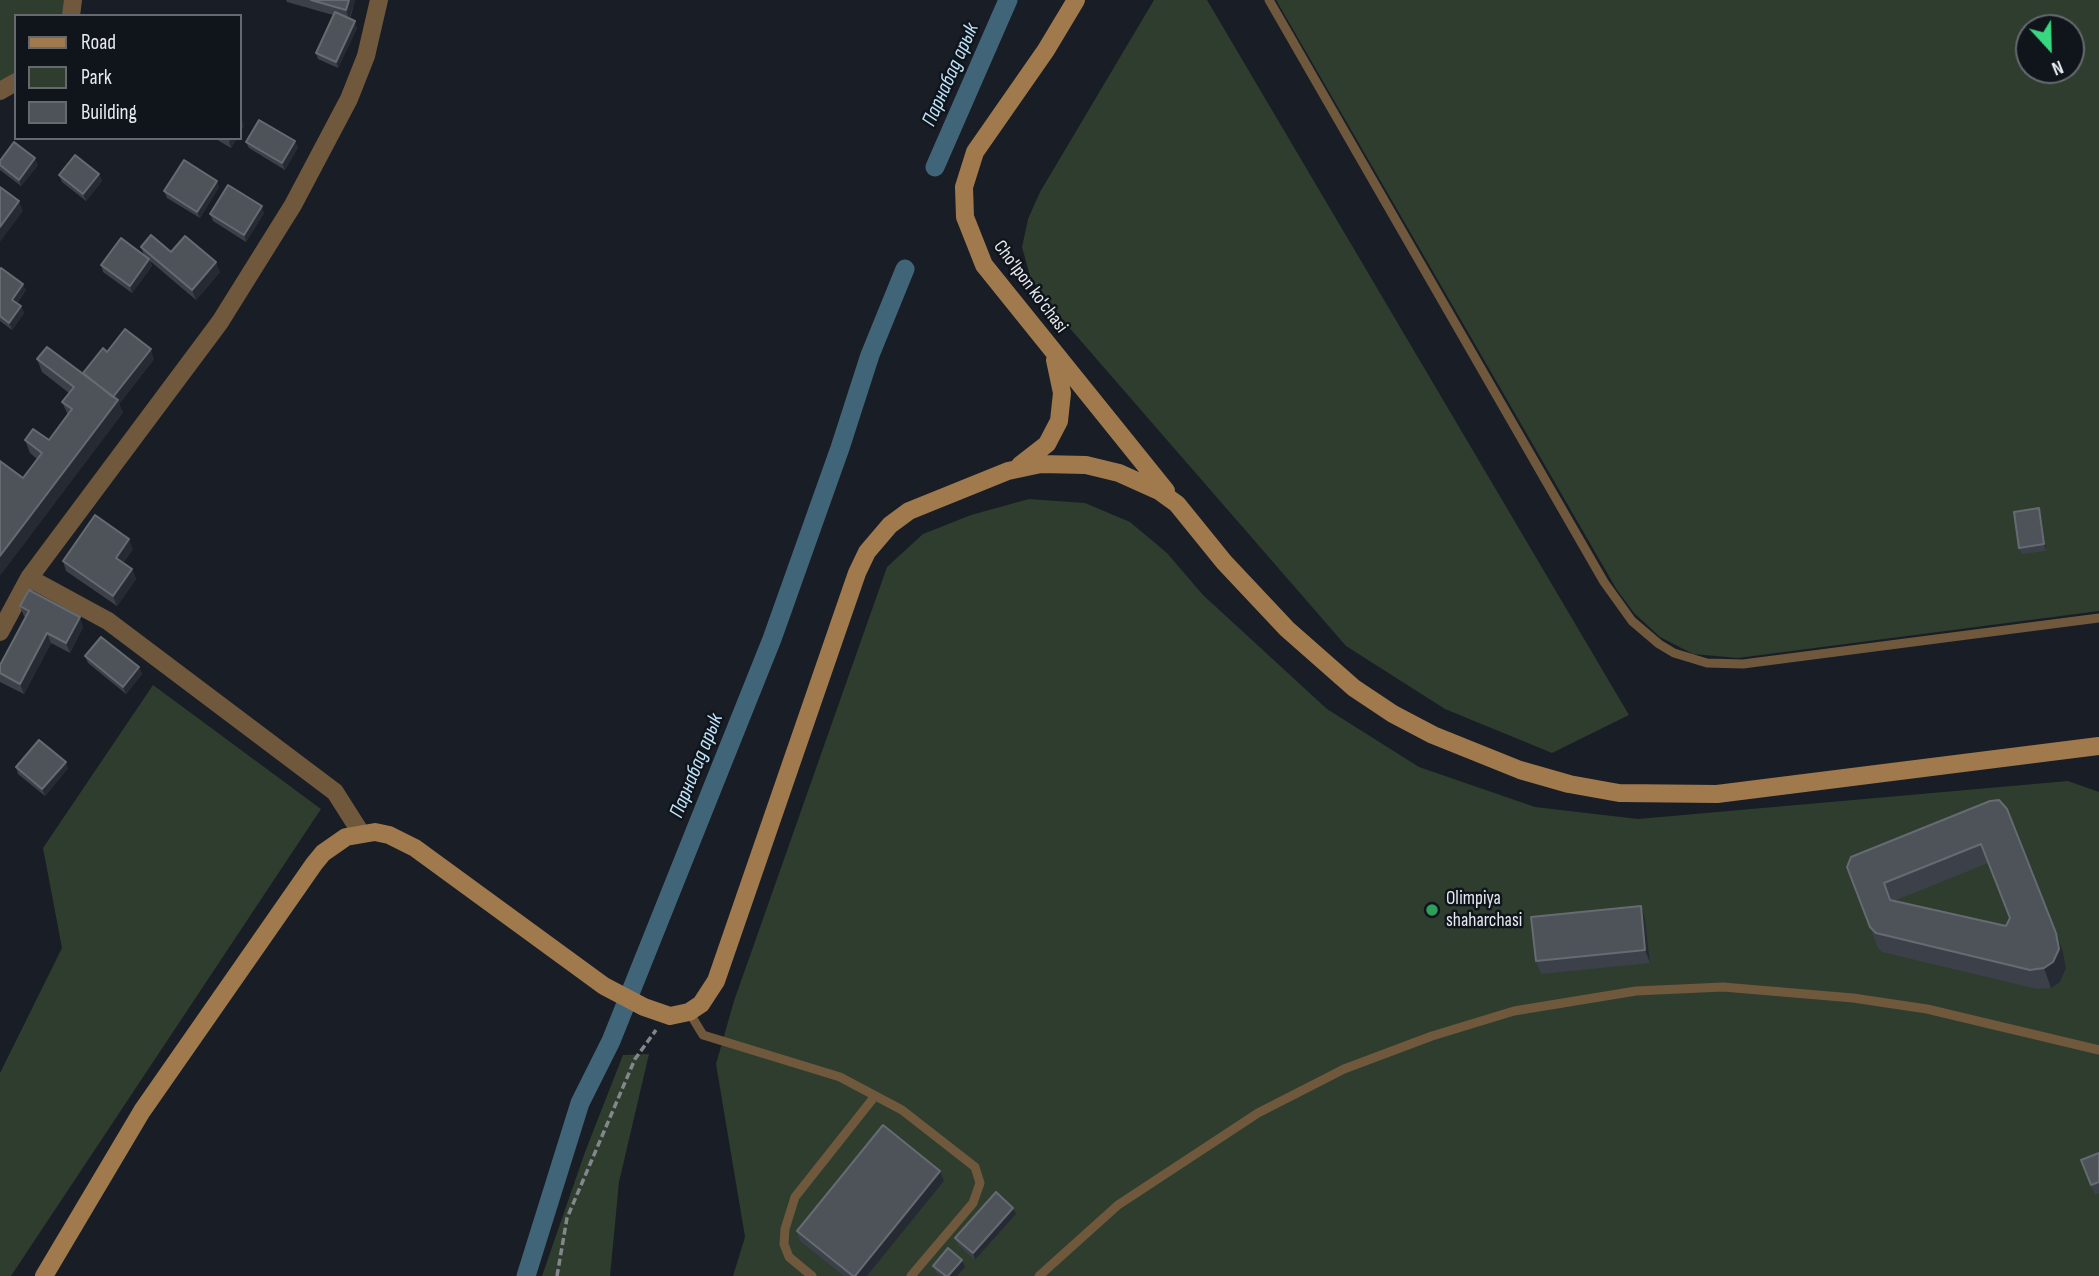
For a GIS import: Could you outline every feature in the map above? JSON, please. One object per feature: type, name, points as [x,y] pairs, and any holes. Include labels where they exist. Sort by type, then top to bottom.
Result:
[{"type":"main road","name":"Cho'lpon ko'chasi","points":[[1076,0],[1046,50],[975,152],[964,187],[965,218],[980,258],[1051,350],[1224,562],[1287,629],[1354,688],[1393,714],[1433,735],[1520,770],[1569,784],[1619,793],[1717,794],[2099,746]]},
{"type":"main road","points":[[44,1276],[142,1111],[314,864],[334,844],[361,833],[389,835],[415,848],[604,986],[663,1015],[689,1012],[701,1004],[716,981],[857,573],[867,552],[890,525],[909,511],[1008,471],[1041,450],[1052,437],[1059,421],[1062,384],[1051,350]]},
{"type":"main road","points":[[1008,471],[1053,464],[1097,467],[1139,481],[1177,505]]},
{"type":"street","points":[[0,632],[29,578],[220,322],[293,205],[338,125],[354,88],[370,42],[379,0]]},
{"type":"street","points":[[29,578],[108,621],[335,792],[361,833]]},
{"type":"lane","points":[[1269,0],[1604,582],[1626,614],[1659,644],[1674,653],[1707,663],[1743,664],[2099,618]]},
{"type":"lane","points":[[1039,1276],[1118,1205],[1258,1113],[1344,1069],[1432,1036],[1514,1011],[1636,991],[1680,987],[1737,988],[1853,998],[1927,1009],[2099,1050]]},
{"type":"lane","points":[[689,1012],[703,1035],[840,1077],[902,1110],[975,1167],[979,1177],[979,1190],[973,1203],[911,1276]]},
{"type":"lane","points":[[812,1276],[789,1257],[785,1244],[785,1229],[795,1197],[875,1096]]},
{"type":"path","points":[[557,1276],[567,1218],[635,1059],[663,1015]]},
{"type":"green space","points":[[0,0],[69,0],[67,14],[14,14],[14,74],[0,81]]},
{"type":"green space","points":[[1154,0],[1207,0],[1629,715],[1552,753],[1445,709],[1346,646],[1047,302],[1030,276],[1022,247],[1028,219],[1040,192]]},
{"type":"green space","points":[[1276,0],[2099,0],[2099,611],[1738,658],[1693,654],[1660,637],[1634,613],[1617,590]]},
{"type":"green space","name":"Olimpiya shaharchasi","points":[[1029,499],[1085,503],[1130,522],[1167,553],[1203,595],[1327,709],[1419,767],[1535,807],[1638,819],[2068,781],[2099,792],[2099,1276],[733,1276],[745,1237],[716,1064],[734,1001],[887,567],[923,534],[971,515]]},
{"type":"green space","points":[[153,685],[321,809],[11,1276],[0,1276],[0,1073],[62,948],[43,848]]},
{"type":"green space","points":[[649,1054],[619,1182],[610,1276],[542,1276],[585,1152],[623,1055]]},
{"type":"building","points":[[311,0],[349,0],[346,10]]},
{"type":"building","points":[[335,12],[355,21],[336,62],[316,53]]},
{"type":"building","points":[[259,120],[295,141],[282,163],[246,142]]},
{"type":"building","points":[[14,142],[35,158],[19,180],[0,165]]},
{"type":"building","points":[[75,155],[99,174],[83,194],[59,175]]},
{"type":"building","points":[[184,160],[217,181],[197,212],[164,191]]},
{"type":"building","points":[[228,185],[262,206],[244,235],[210,214]]},
{"type":"building","points":[[0,187],[19,201],[0,227]]},
{"type":"building","points":[[151,235],[171,252],[185,236],[216,262],[192,290],[141,247]]},
{"type":"building","points":[[121,238],[149,259],[130,286],[101,265]]},
{"type":"building","points":[[1,268],[23,284],[12,300],[21,306],[9,323],[0,316]]},
{"type":"building","points":[[125,329],[151,349],[113,397],[83,373],[103,348],[107,352]]},
{"type":"building","points":[[47,347],[118,400],[0,556],[0,461],[23,478],[42,453],[25,440],[33,429],[49,440],[72,409],[62,402],[74,387],[37,359]]},
{"type":"building","points":[[2039,508],[2044,544],[2019,548],[2014,512]]},
{"type":"building","points":[[95,515],[129,539],[116,558],[132,569],[113,596],[63,561]]},
{"type":"building","points":[[29,590],[80,617],[66,643],[47,633],[20,684],[0,673],[0,665],[29,611],[20,606]]},
{"type":"building","points":[[101,637],[139,667],[123,687],[85,656]]},
{"type":"building","points":[[39,740],[66,762],[42,789],[16,767]]},
{"type":"building","points":[[1999,800],[2007,809],[2056,933],[2059,949],[2053,962],[2044,968],[2030,970],[1876,933],[1870,927],[1847,867],[1851,857],[1990,801]],"holes":[[[1981,844],[2010,918],[2006,926],[1890,900],[1884,883]]]},
{"type":"building","points":[[1641,906],[1645,950],[1536,961],[1531,917]]},
{"type":"building","points":[[883,1125],[940,1171],[853,1276],[797,1231]]},
{"type":"building","points":[[2099,1153],[2099,1182],[2091,1185],[2081,1160]]},
{"type":"building","points":[[996,1192],[1013,1208],[973,1253],[955,1238]]},
{"type":"building","points":[[948,1248],[962,1260],[946,1276],[933,1266]]},
{"type":"waterway","name":"Парнабад арык","points":[[935,167],[1008,0]]},
{"type":"waterway","name":"Парнабад арык","points":[[526,1276],[580,1103],[611,1041],[772,639],[870,355],[905,269]]},
{"type":"place","name":"Olimpiya shaharchasi","points":[[1432,910]]}]
